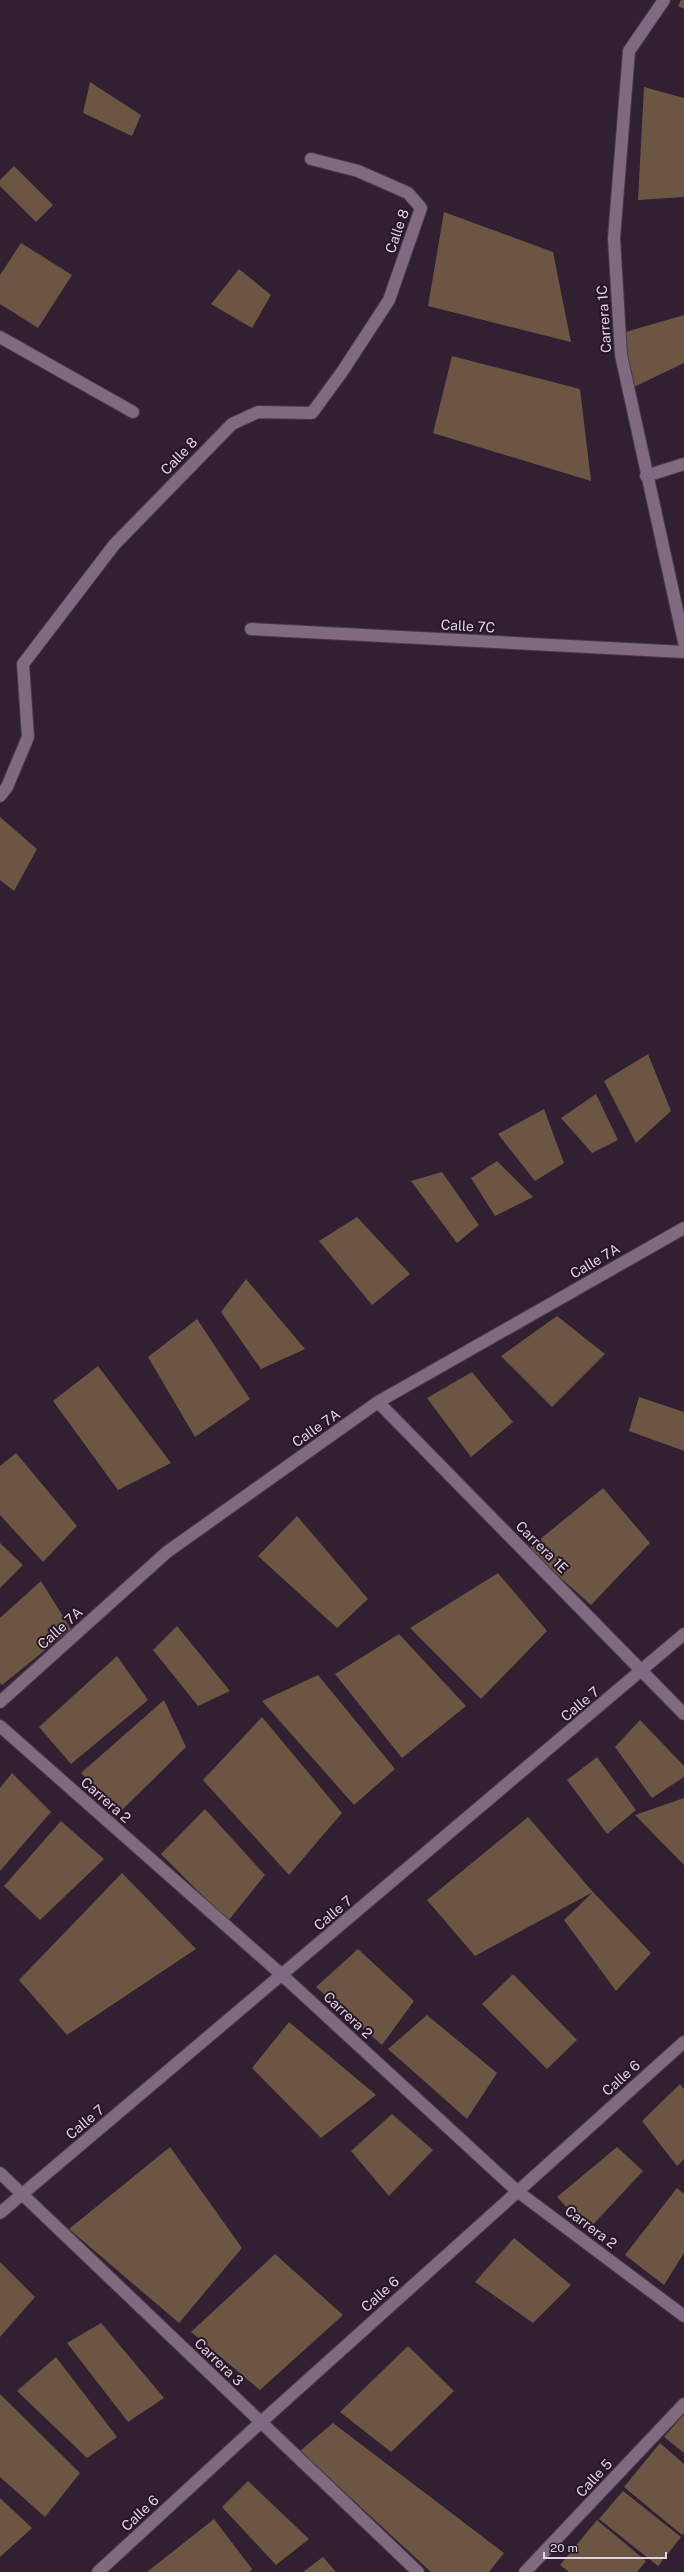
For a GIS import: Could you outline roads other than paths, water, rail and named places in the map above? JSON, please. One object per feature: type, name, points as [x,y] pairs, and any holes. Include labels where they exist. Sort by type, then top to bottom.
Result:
[{"type":"street","name":"Carrera 1C","points":[[664,0],[629,50],[614,238],[621,355],[646,476],[684,642]]},
{"type":"street","name":"Calle 8","points":[[0,796],[7,787],[28,737],[23,664],[114,544],[232,424],[258,412],[312,413],[342,372],[389,300],[421,208],[408,193],[358,171],[311,159]]},
{"type":"street","points":[[0,337],[133,412]]},
{"type":"street","points":[[646,476],[684,464]]},
{"type":"street","name":"Calle 7C","points":[[251,629],[684,652]]},
{"type":"street","name":"Calle 7A","points":[[0,1702],[167,1552],[378,1402],[684,1228]]},
{"type":"street","name":"Carrera 1E","points":[[378,1402],[643,1670],[684,1714]]},
{"type":"street","name":"Calle 7","points":[[0,2214],[684,1634]]},
{"type":"street","name":"Carrera 2","points":[[0,1726],[282,1976],[517,2191],[684,2316]]},
{"type":"street","name":"Calle 6","points":[[98,2572],[260,2423],[684,2042]]},
{"type":"street","name":"Carrera 3","points":[[0,2173],[24,2193],[260,2423],[418,2572]]},
{"type":"street","name":"Calle 5","points":[[525,2572],[684,2404]]}]
